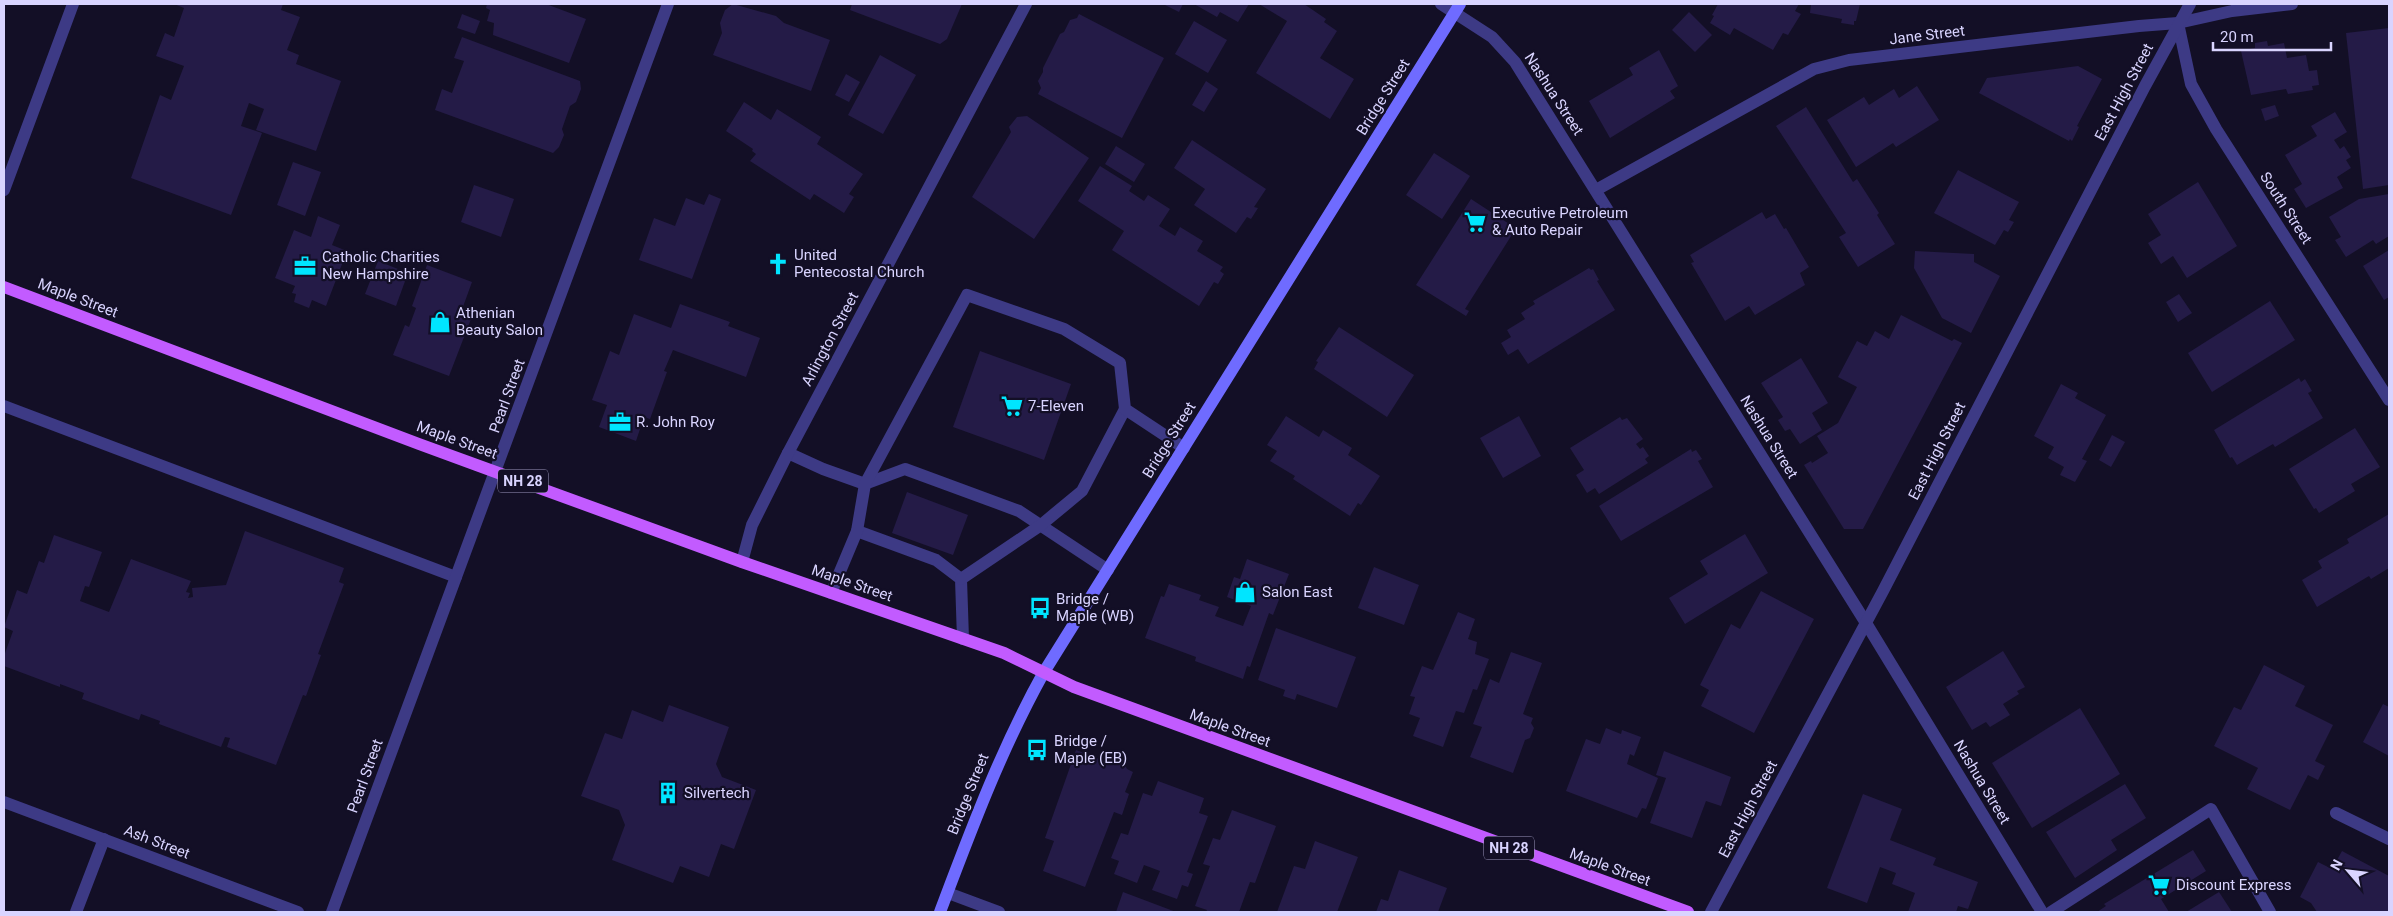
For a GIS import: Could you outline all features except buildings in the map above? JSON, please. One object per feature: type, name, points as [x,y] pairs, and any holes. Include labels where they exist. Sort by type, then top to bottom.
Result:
[{"type":"main road","name":"Bridge Street","points":[[940,912],[989,784],[1010,736],[1044,672],[1458,8]]},
{"type":"main road","name":"Maple Street","points":[[4,287],[742,562],[1004,653],[1074,687],[1688,912]]},
{"type":"street","points":[[4,190],[73,4]]},
{"type":"street","name":"Pearl Street","points":[[332,912],[668,4]]},
{"type":"street","name":"Arlington Street","points":[[742,562],[752,525],[788,453],[1026,4]]},
{"type":"street","name":"Nashua Street","points":[[1441,4],[1458,8],[1492,37],[1516,62],[1866,623],[2042,912]]},
{"type":"street","name":"East High Street","points":[[1711,912],[1866,623],[2178,23],[2190,4]]},
{"type":"street","name":"Jane Street","points":[[1596,190],[1814,69],[1849,60],[2178,23],[2232,11],[2292,4]]},
{"type":"street","name":"South Street","points":[[2178,23],[2190,84],[2216,129],[2389,400]]},
{"type":"street","points":[[831,593],[858,531],[865,484],[967,295],[1064,329],[1120,363],[1125,409],[1082,491],[1041,525],[961,579]]},
{"type":"street","points":[[4,406],[456,577]]},
{"type":"street","points":[[1125,409],[1184,448]]},
{"type":"street","points":[[788,453],[823,469],[865,484],[905,468],[1019,511],[1108,570]]},
{"type":"street","points":[[858,531],[936,560],[961,579]]},
{"type":"street","points":[[961,579],[963,639]]},
{"type":"street","name":"Ash Street","points":[[4,802],[298,912]]},
{"type":"street","points":[[2051,912],[2211,810],[2270,912]]},
{"type":"street","points":[[2336,813],[2389,839]]},
{"type":"street","points":[[76,912],[104,839]]},
{"type":"street","points":[[948,893],[999,912]]},
{"type":"place","name":"Executive Petroleum & Auto Repair","points":[[1475,222]]},
{"type":"place","name":"United Pentecostal Church","points":[[778,264]]},
{"type":"place","name":"Catholic Charities New Hampshire","points":[[305,266]]},
{"type":"place","name":"Athenian Beauty Salon","points":[[440,322]]},
{"type":"place","name":"7-Eleven","points":[[1012,406]]},
{"type":"place","name":"R. John Roy","points":[[620,422]]},
{"type":"place","name":"Salon East","points":[[1245,592]]},
{"type":"place","name":"Bridge / Maple (WB)","points":[[1040,608]]},
{"type":"place","name":"Bridge / Maple (EB)","points":[[1037,750]]},
{"type":"place","name":"Silvertech","points":[[668,793]]},
{"type":"place","name":"Discount Express","points":[[2159,885]]}]
